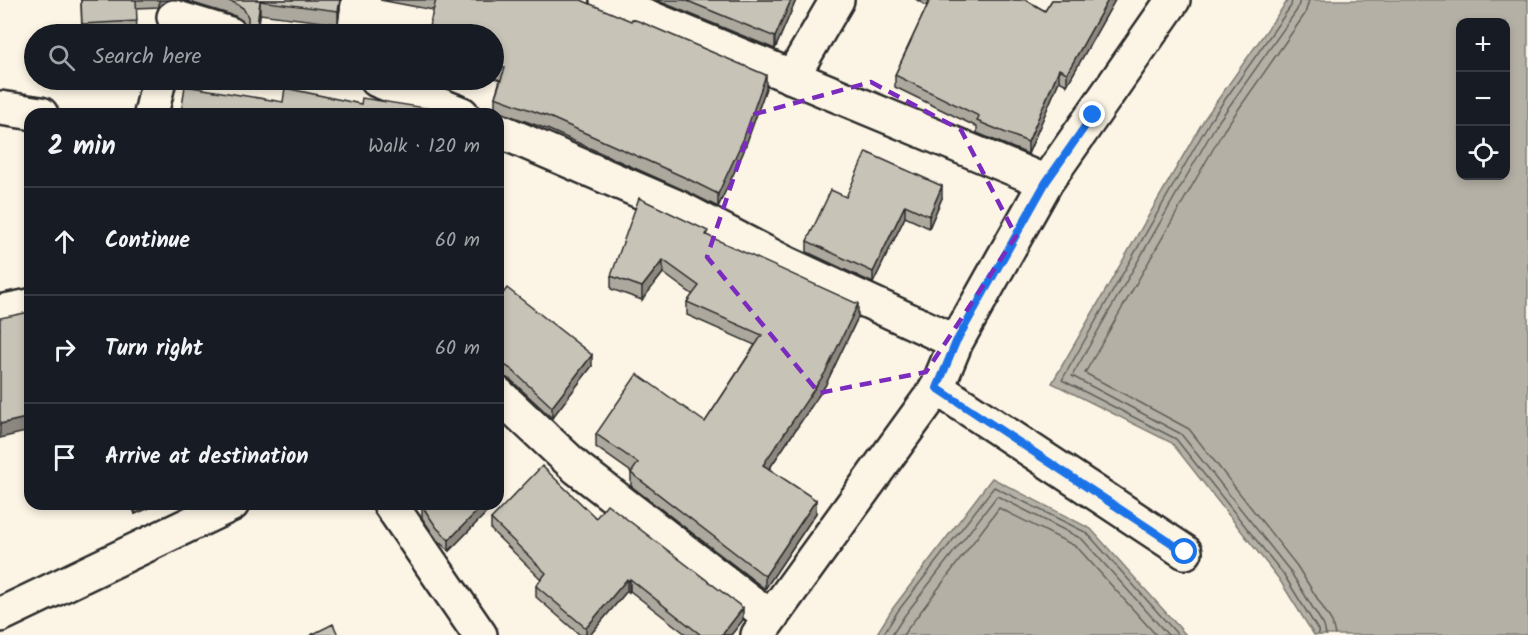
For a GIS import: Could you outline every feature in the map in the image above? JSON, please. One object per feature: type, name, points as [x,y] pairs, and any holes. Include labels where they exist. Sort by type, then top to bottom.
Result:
[{"type":"street","points":[[606,0],[1046,182]]},
{"type":"street","points":[[792,77],[837,0]]},
{"type":"street","points":[[504,400],[577,468],[764,626],[937,388],[956,342],[1046,182],[1162,4]]},
{"type":"street","points":[[173,17],[196,24]]},
{"type":"street","points":[[152,108],[157,90]]},
{"type":"street","points":[[402,90],[447,108]]},
{"type":"street","points":[[0,108],[24,112]]},
{"type":"street","points":[[504,133],[679,208],[785,263],[956,342]]},
{"type":"street","points":[[0,312],[24,307]]},
{"type":"street","points":[[937,388],[1185,552]]},
{"type":"street","points":[[0,615],[219,510]]},
{"type":"street","points":[[394,510],[480,635]]},
{"type":"highlighted area","points":[[871,82],[961,130],[1016,236],[926,372],[819,393],[707,257],[755,114]]},
{"type":"water","points":[[1288,0],[1528,0],[1528,635],[1314,635],[1279,579],[1172,443],[1052,383],[1205,118]]},
{"type":"water","points":[[992,478],[1091,529],[1186,635],[876,635],[893,608]]},
{"type":"building","points":[[81,0],[136,0],[137,21],[82,24]]},
{"type":"building","points":[[225,0],[340,0],[338,11],[260,1],[257,24],[248,24],[248,17],[243,8]]},
{"type":"building","points":[[436,0],[581,0],[631,21],[632,19],[641,22],[766,75],[743,140],[718,194],[547,116],[495,97],[497,90],[504,90],[504,24],[430,24]]},
{"type":"building","points":[[685,0],[791,0],[775,37]]},
{"type":"building","points":[[930,0],[1026,0],[1045,11],[1052,0],[1108,0],[1067,73],[1059,69],[1028,142],[977,121],[979,116],[895,75]]},
{"type":"building","points":[[184,90],[210,90],[283,102],[285,90],[294,90],[361,104],[362,98],[426,108],[182,108]]},
{"type":"building","points":[[866,152],[942,186],[929,216],[905,205],[873,272],[807,241],[831,190],[846,197]]},
{"type":"building","points":[[639,198],[708,231],[706,235],[858,304],[825,373],[763,465],[816,500],[765,576],[631,473],[638,463],[596,434],[637,374],[705,422],[762,335],[687,302],[699,286],[663,260],[642,287],[611,276]]},
{"type":"building","points":[[507,288],[592,355],[552,407],[504,365],[504,292]]},
{"type":"building","points":[[24,313],[24,418],[0,424],[0,318]]},
{"type":"building","points":[[542,466],[596,518],[607,504],[743,608],[722,635],[701,635],[630,579],[629,581],[627,579],[586,628],[536,586],[546,573],[491,519],[500,510],[504,510],[504,505]]},
{"type":"building","points":[[425,510],[478,510],[449,540]]},
{"type":"building","points":[[333,624],[338,635],[311,635]]},
{"type":"route","points":[[1093,115],[1046,182],[956,342],[937,388],[1185,552]]}]
